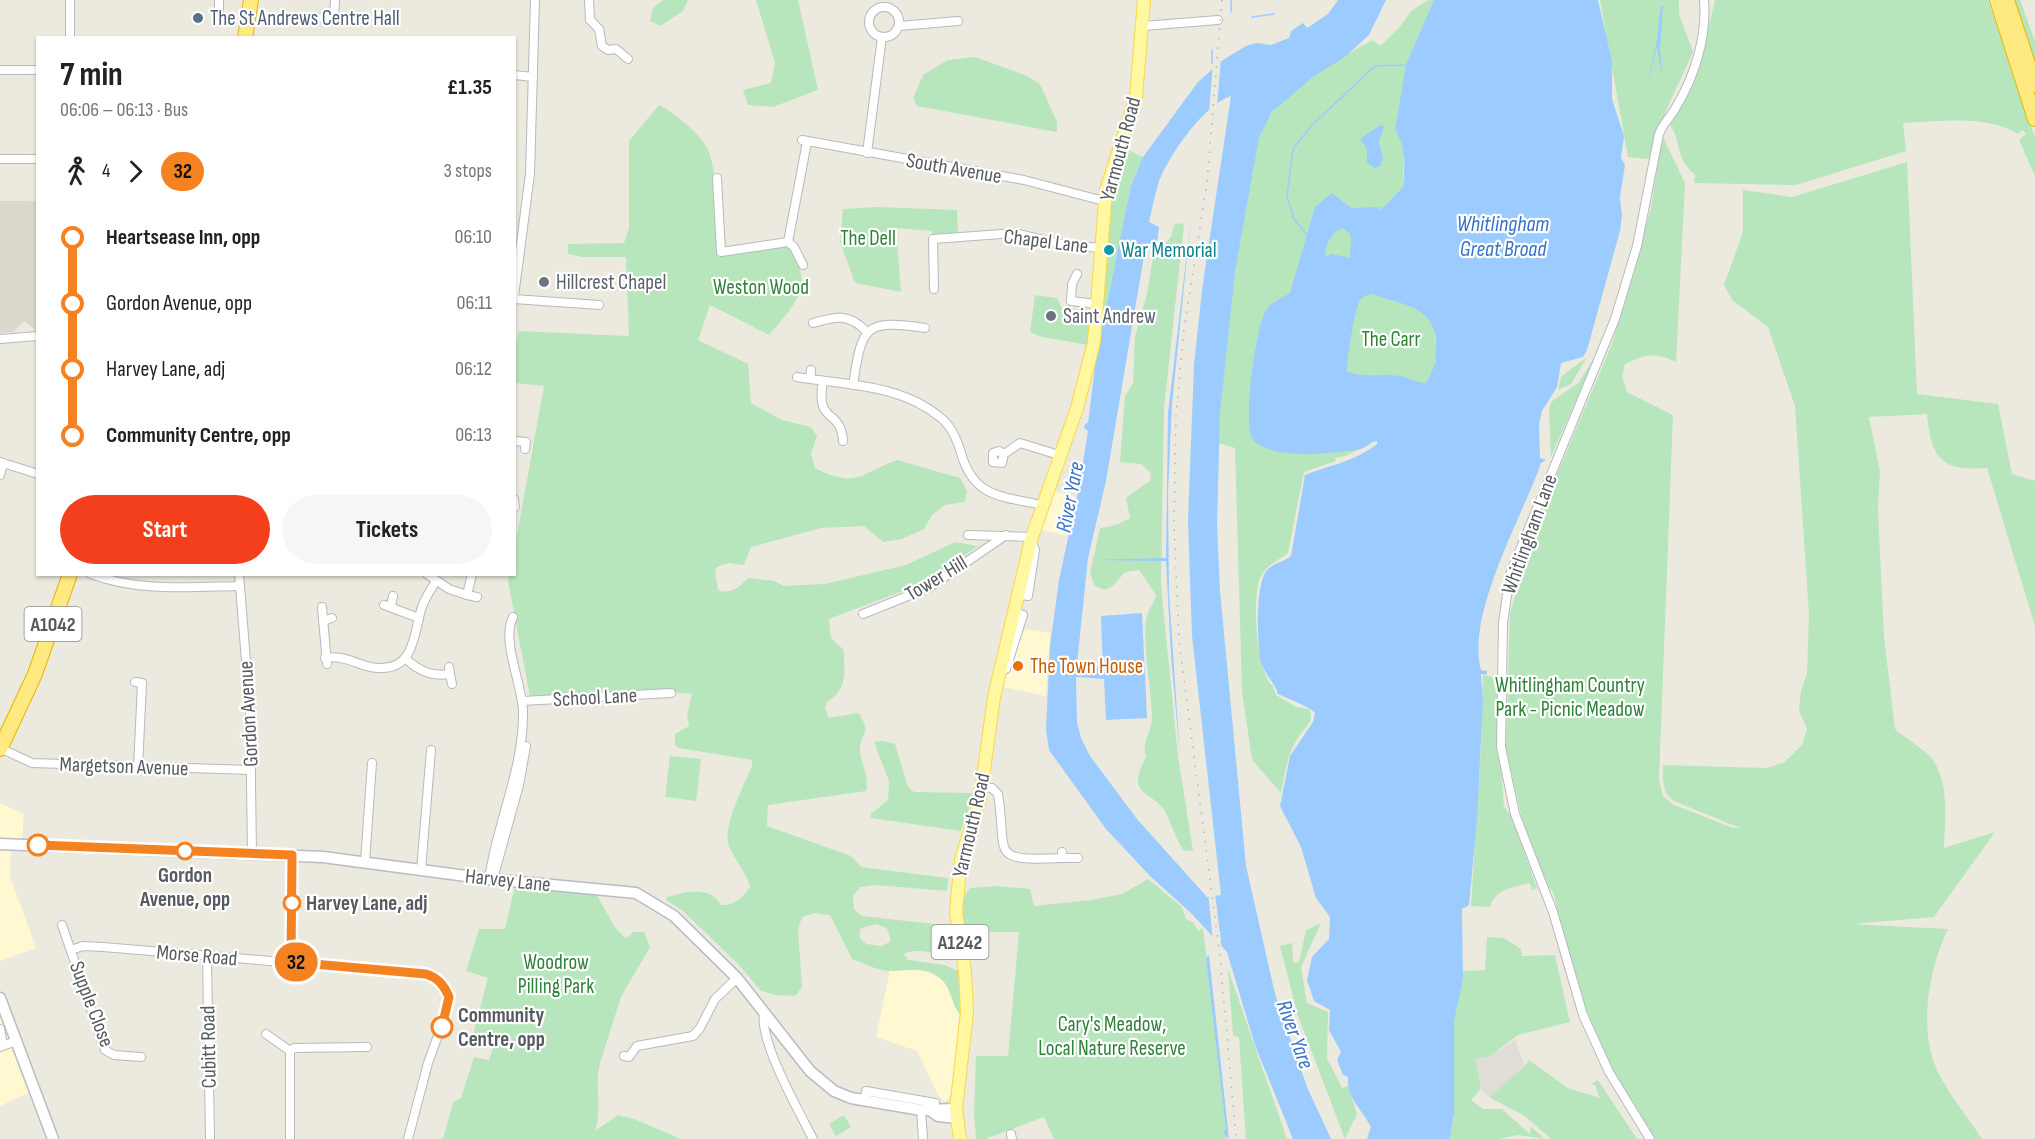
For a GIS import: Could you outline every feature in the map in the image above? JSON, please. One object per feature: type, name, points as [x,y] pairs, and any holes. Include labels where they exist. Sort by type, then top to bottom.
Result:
[{"type":"highway","points":[[245,36],[251,0]]},
{"type":"highway","points":[[1997,0],[2035,119]]},
{"type":"highway","points":[[2007,0],[2035,85]]},
{"type":"highway","name":"A1042","points":[[0,749],[35,674],[69,576]]},
{"type":"main road","name":"Yarmouth Road","points":[[961,1114],[966,996],[956,894],[964,846],[982,787],[997,679],[1013,611],[1042,505],[1062,456],[1094,342],[1104,201],[1110,169],[1136,97],[1144,0]]},
{"type":"main road","name":"A1242","points":[[960,1139],[961,1114]]},
{"type":"main road","name":"A1242","points":[[961,1114],[967,1139]]},
{"type":"street","points":[[70,0],[70,36]]},
{"type":"street","points":[[219,0],[219,22]]},
{"type":"street","points":[[294,19],[334,17],[335,0]]},
{"type":"street","points":[[516,284],[530,183],[535,0]]},
{"type":"street","points":[[589,0],[590,20],[599,29],[602,46],[608,50],[616,49],[625,58]]},
{"type":"street","name":"Whitlingham Lane","points":[[1650,1139],[1609,1072],[1583,1015],[1555,919],[1515,814],[1501,747],[1503,623],[1510,574],[1615,319],[1637,246],[1659,134],[1663,123],[1676,109],[1702,41],[1704,0]]},
{"type":"street","points":[[888,7],[893,10],[899,20],[899,26],[892,35],[882,37],[869,28],[870,16],[877,9],[888,7]]},
{"type":"street","points":[[899,26],[952,18]]},
{"type":"street","points":[[1143,26],[1218,20]]},
{"type":"street","points":[[867,153],[882,37]]},
{"type":"street","points":[[0,70],[36,70]]},
{"type":"street","points":[[516,75],[532,76]]},
{"type":"street","name":"South Avenue","points":[[788,242],[804,141],[1024,180],[1104,201]]},
{"type":"street","points":[[0,159],[36,159]]},
{"type":"street","points":[[717,178],[722,252],[788,242],[794,247],[803,265]]},
{"type":"street","name":"Chapel Lane","points":[[934,289],[933,239],[1014,233],[1066,245],[1101,248]]},
{"type":"street","points":[[1077,274],[1068,301],[1096,304]]},
{"type":"street","points":[[516,298],[599,305]]},
{"type":"street","points":[[813,323],[844,316],[867,332]]},
{"type":"street","points":[[853,384],[858,349],[867,332],[886,323],[925,328]]},
{"type":"street","points":[[0,339],[36,336]]},
{"type":"street","points":[[810,379],[811,370]]},
{"type":"street","points":[[797,377],[893,392],[926,408],[942,419],[953,431],[964,467],[977,485],[993,494],[1042,505]]},
{"type":"street","points":[[823,381],[820,404],[822,409],[838,423],[843,441]]},
{"type":"street","points":[[516,441],[526,442]]},
{"type":"street","points":[[1004,454],[1013,446],[1026,443],[1062,456]]},
{"type":"street","points":[[0,475],[2,462],[36,473]]},
{"type":"street","points":[[968,535],[1006,535],[1032,539]]},
{"type":"street","name":"Tower Hill","points":[[863,614],[930,587],[1006,535]]},
{"type":"street","points":[[96,576],[109,581],[147,587],[240,586]]},
{"type":"street","name":"Gordon Avenue","points":[[239,576],[250,711],[252,854]]},
{"type":"street","points":[[430,576],[467,595],[477,597]]},
{"type":"street","points":[[467,595],[472,576]]},
{"type":"street","points":[[322,607],[326,661],[346,657],[380,669],[394,666],[405,658],[414,646],[424,602],[436,581]]},
{"type":"street","points":[[393,596],[387,606],[419,618]]},
{"type":"street","points":[[491,879],[519,751],[522,701],[508,631],[513,617]]},
{"type":"street","points":[[323,621],[332,618]]},
{"type":"street","points":[[405,658],[425,672],[450,670],[452,684]]},
{"type":"street","points":[[138,768],[142,683]]},
{"type":"street","name":"School Lane","points":[[522,701],[670,694]]},
{"type":"street","points":[[491,879],[519,785],[526,746]]},
{"type":"street","name":"Margetson Avenue","points":[[0,749],[32,762],[138,768],[251,770]]},
{"type":"street","points":[[421,870],[431,750]]},
{"type":"street","points":[[365,862],[372,764]]},
{"type":"street","points":[[982,787],[992,788],[998,794],[1003,847],[1009,855],[1017,859],[1062,855],[1078,858]]},
{"type":"street","name":"Harvey Lane","points":[[0,844],[292,855],[491,879],[611,889],[647,898],[674,916],[737,978],[774,1026],[824,1084],[842,1095],[864,1100],[928,1104],[938,1116],[961,1114]]},
{"type":"street","points":[[291,962],[292,855]]},
{"type":"street","name":"Supple Close","points":[[62,925],[105,1050],[114,1055],[141,1057]]},
{"type":"street","name":"Morse Road","points":[[71,950],[83,946],[103,947],[291,962],[426,974],[441,982],[449,997],[449,1005],[428,1063],[409,1136]]},
{"type":"street","name":"Cubitt Road","points":[[207,956],[210,1139]]},
{"type":"street","points":[[629,1057],[637,1046],[693,1036],[700,1028],[715,999],[737,978]]},
{"type":"street","points":[[0,998],[53,1139]]},
{"type":"street","points":[[764,1013],[764,1028],[772,1055],[813,1139]]},
{"type":"street","points":[[768,1039],[774,1026]]},
{"type":"street","points":[[0,1029],[1,1044],[16,1041]]},
{"type":"street","points":[[266,1034],[290,1051]]},
{"type":"street","points":[[290,1051],[294,1048],[367,1047]]},
{"type":"street","points":[[290,1051],[290,1139]]},
{"type":"street","points":[[923,1139],[928,1104]]},
{"type":"street","points":[[399,1139],[409,1136]]},
{"type":"shaded area","points":[[0,201],[36,201],[36,330],[24,321],[13,332],[0,333]]},
{"type":"shaded area","points":[[1055,491],[1076,497],[1066,536],[1039,529]]},
{"type":"shaded area","points":[[1024,629],[1050,633],[1046,696],[1002,687]]},
{"type":"shaded area","points":[[0,803],[24,814],[22,841],[0,839]]},
{"type":"shaded area","points":[[0,848],[11,849],[10,876],[36,948],[0,961]]},
{"type":"shaded area","points":[[905,968],[927,972],[941,979],[952,993],[960,1014],[953,1091],[945,1102],[938,1095],[917,1051],[876,1037],[890,970]]},
{"type":"shaded area","points":[[0,1016],[30,1092],[0,1106]]},
{"type":"shaded area","points":[[1515,1040],[1525,1066],[1489,1097],[1481,1089],[1475,1058],[1489,1057]]},
{"type":"green space","points":[[663,0],[688,0],[683,11],[660,26],[650,21],[653,8]]},
{"type":"green space","points":[[756,0],[798,0],[818,90],[773,107],[748,105],[743,90],[771,83],[775,63]]},
{"type":"green space","name":"The Carr","points":[[1428,0],[1434,0],[1406,67],[1403,187],[1435,331],[1436,362],[1426,383],[1377,440],[1346,456],[1335,458],[1336,461],[1304,472],[1288,553],[1269,567],[1260,578],[1256,601],[1257,634],[1267,679],[1276,695],[1296,707],[1309,709],[1311,713],[1310,721],[1291,751],[1281,793],[1252,760],[1242,691],[1235,448],[1219,443],[1228,325],[1253,157],[1260,132],[1283,101],[1307,81],[1346,55],[1373,40],[1380,46],[1399,28],[1411,11]]},
{"type":"green space","points":[[1600,0],[1679,0],[1679,14],[1693,52],[1663,118],[1649,159],[1628,157]]},
{"type":"green space","points":[[1715,0],[1988,0],[2035,137],[2035,176],[2019,140],[2026,134],[2023,130],[2018,134],[1977,121],[1947,121],[1903,123],[1906,151],[1796,185],[1694,183],[1695,175],[1681,156],[1669,123],[1693,78]]},
{"type":"green space","points":[[2012,0],[2020,0],[2035,41],[2035,67]]},
{"type":"green space","points":[[975,57],[1025,75],[1040,84],[1057,122],[1057,132],[917,106],[913,98],[923,75],[948,60]]},
{"type":"green space","name":"Weston Wood","points":[[659,105],[695,132],[709,152],[716,189],[718,254],[790,246],[801,272],[799,294],[769,335],[710,305],[698,340],[748,364],[751,403],[782,420],[811,427],[817,436],[811,453],[815,468],[840,478],[849,478],[866,474],[897,460],[960,478],[967,491],[965,502],[945,505],[932,515],[924,529],[902,539],[883,542],[864,526],[821,528],[751,547],[744,565],[728,563],[717,567],[715,571],[718,590],[727,592],[735,589],[748,578],[774,581],[784,586],[825,584],[906,565],[955,542],[978,546],[924,583],[829,619],[831,638],[844,650],[844,673],[839,692],[827,702],[825,709],[829,718],[858,713],[865,725],[860,748],[867,780],[866,791],[768,805],[767,826],[851,856],[861,867],[948,878],[947,891],[875,885],[860,887],[853,896],[854,909],[862,916],[943,925],[951,932],[951,951],[939,953],[915,951],[904,954],[908,960],[945,965],[958,971],[960,1014],[940,978],[919,970],[882,970],[852,959],[830,915],[814,913],[802,917],[798,929],[802,987],[795,996],[775,995],[761,991],[740,966],[683,911],[666,900],[667,897],[682,893],[704,892],[721,905],[726,905],[738,900],[750,887],[731,851],[727,838],[731,818],[752,766],[752,760],[678,748],[675,745],[675,734],[689,726],[687,715],[692,694],[664,691],[530,697],[508,581],[509,576],[516,576],[516,540],[544,386],[516,383],[516,344],[519,331],[629,336],[626,257],[582,257],[568,254],[568,244],[624,243],[629,228],[629,141]],"holes":[[[875,924],[887,928],[891,941],[882,946],[866,944],[860,938],[860,929]]]},
{"type":"green space","name":"Whitlingham Country Park - Picnic Meadow","points":[[1662,135],[1685,183],[1676,362],[1663,357],[1644,356],[1625,364],[1622,376],[1627,392],[1673,415],[1659,779],[1663,796],[1672,804],[1733,828],[1740,828],[1674,801],[1665,789],[1663,765],[1767,768],[1785,762],[1802,745],[1807,729],[1799,710],[1801,691],[1807,673],[1809,614],[1795,406],[1768,327],[1732,300],[1724,285],[1743,232],[1743,190],[1792,197],[1907,162],[1917,394],[1998,404],[2012,474],[2035,481],[2035,626],[1987,468],[1959,467],[1941,459],[1932,442],[1927,414],[1869,417],[1880,472],[1878,510],[1884,637],[1895,729],[1930,756],[1938,769],[1942,779],[1945,802],[1944,848],[1995,832],[1934,917],[1851,924],[1948,929],[1936,959],[1929,993],[1927,1027],[1929,1044],[1933,1060],[1943,1081],[1982,1139],[1654,1139],[1614,1075],[1578,989],[1553,892],[1546,884],[1522,819],[1506,748],[1510,613],[1525,561],[1553,484],[1612,344],[1651,208]]},
{"type":"green space","points":[[1125,149],[1143,157],[1131,186],[1101,339],[1098,338],[1109,218]]},
{"type":"green space","name":"The Dell","points":[[878,207],[957,210],[958,236],[932,237],[932,231],[896,228],[901,292],[855,283],[840,242],[843,209]]},
{"type":"green space","points":[[1179,223],[1184,225],[1164,408],[1161,585],[1178,756],[1193,851],[1183,850],[1162,807],[1139,787],[1140,770],[1146,757],[1145,746],[1152,722],[1145,627],[1156,595],[1139,570],[1125,572],[1113,586],[1105,590],[1095,586],[1090,574],[1100,528],[1116,525],[1130,518],[1126,498],[1151,480],[1150,472],[1141,464],[1120,462],[1125,396],[1133,383],[1135,336],[1147,294],[1153,257],[1171,237],[1174,225]]},
{"type":"green space","points":[[1035,295],[1057,298],[1062,309],[1093,309],[1088,345],[1042,337],[1030,332]]},
{"type":"green space","points":[[1587,357],[1571,384],[1558,390],[1561,377]]},
{"type":"green space","points":[[1595,357],[1551,457],[1549,411],[1551,402],[1578,383]]},
{"type":"green space","points":[[1483,674],[1494,678],[1495,687],[1500,693],[1500,754],[1504,807],[1511,815],[1537,888],[1532,890],[1530,883],[1501,892],[1490,907],[1471,906],[1481,748]]},
{"type":"green space","points":[[883,741],[895,744],[908,787],[914,792],[974,793],[961,831],[871,818],[871,814],[888,800],[889,781],[874,742]]},
{"type":"green space","points":[[670,756],[701,759],[696,801],[665,797]]},
{"type":"green space","name":"Cary's Meadow, Local Nature Reserve","points":[[1148,879],[1182,907],[1186,919],[1193,922],[1198,931],[1203,928],[1228,1133],[1226,1139],[1054,1139],[1044,1117],[985,1139],[976,1139],[974,1115],[976,1056],[1008,1056],[1019,932],[963,932],[961,909],[966,893],[970,888],[995,886],[1030,889],[1034,906],[1122,894]]},
{"type":"green space","name":"Woodrow Pilling Park","points":[[515,886],[597,895],[614,926],[625,938],[629,937],[632,932],[644,932],[650,947],[621,997],[600,1063],[595,1131],[618,1115],[634,1119],[681,1139],[443,1139],[453,1103],[461,1098],[474,1057],[489,1060],[494,1044],[490,1040],[473,1035],[488,978],[466,971],[479,929],[505,929]]},
{"type":"green space","points":[[1321,923],[1301,967],[1307,1003],[1328,1012],[1327,1058],[1342,1088],[1348,1086],[1357,1114],[1345,1139],[1298,1016],[1280,946],[1292,943],[1293,963],[1299,962],[1306,930]]},
{"type":"green space","points":[[1487,937],[1504,938],[1521,949],[1522,956],[1555,955],[1570,1022],[1518,1035],[1489,1057],[1475,1058],[1481,1089],[1471,1100],[1483,1109],[1502,1109],[1530,1134],[1531,1127],[1545,1139],[1517,1135],[1499,1139],[1450,1139],[1454,1116],[1454,1022],[1463,971],[1485,970]]},
{"type":"green space","points":[[1228,969],[1287,1139],[1246,1139],[1239,1038],[1233,1035]]},
{"type":"green space","points":[[1529,1060],[1568,1088],[1600,1098],[1595,1085],[1591,1084],[1598,1080],[1637,1139],[1551,1139],[1525,1116],[1489,1097]]},
{"type":"green space","points":[[844,1115],[851,1127],[836,1136],[829,1124]]},
{"type":"water","points":[[1338,0],[1386,0],[1369,35],[1346,56],[1313,77],[1272,112],[1259,137],[1235,272],[1220,413],[1217,525],[1220,591],[1246,866],[1275,994],[1307,1087],[1331,1139],[1293,1139],[1255,1045],[1227,952],[1106,829],[1049,750],[1046,729],[1050,646],[1059,580],[1079,487],[1088,431],[1084,428],[1088,423],[1095,367],[1131,186],[1143,157],[1198,82],[1223,60],[1246,46],[1256,43],[1271,45],[1289,38],[1291,31],[1303,23],[1307,28],[1328,14]],"holes":[[[1231,96],[1202,290],[1194,365],[1188,520],[1192,636],[1221,895],[1207,897],[1137,819],[1090,756],[1081,738],[1077,722],[1076,677],[1104,679],[1106,720],[1147,718],[1142,613],[1101,616],[1103,667],[1077,664],[1088,558],[1106,481],[1146,244],[1157,243],[1159,227],[1149,222],[1157,190],[1162,174],[1187,134],[1209,110]]]},
{"type":"water","name":"Whitlingham Great Broad","points":[[1434,0],[1598,0],[1612,61],[1612,99],[1624,136],[1621,158],[1625,165],[1620,197],[1622,216],[1620,231],[1587,350],[1583,357],[1561,363],[1557,387],[1542,411],[1539,424],[1540,458],[1546,460],[1541,463],[1498,566],[1481,621],[1478,647],[1481,670],[1487,671],[1487,674],[1481,674],[1483,701],[1477,820],[1469,905],[1462,909],[1463,978],[1454,1022],[1454,1114],[1450,1139],[1367,1139],[1371,1127],[1352,1098],[1348,1077],[1343,1075],[1337,1060],[1341,1052],[1329,1030],[1330,1010],[1314,1001],[1307,980],[1312,957],[1329,939],[1330,917],[1316,898],[1301,847],[1280,806],[1290,756],[1313,722],[1315,713],[1278,694],[1263,667],[1260,653],[1258,614],[1260,588],[1267,570],[1291,556],[1305,475],[1360,455],[1377,444],[1377,441],[1360,449],[1332,453],[1304,454],[1276,451],[1254,441],[1250,433],[1249,418],[1251,378],[1261,322],[1270,306],[1290,293],[1315,207],[1332,193],[1351,208],[1378,207],[1381,210],[1403,187],[1403,150],[1395,130],[1406,65]],"holes":[[[1343,228],[1351,238],[1350,258],[1332,254],[1325,257],[1330,240]],[[1372,294],[1417,310],[1430,321],[1435,334],[1436,362],[1426,383],[1399,376],[1360,375],[1347,371],[1351,336],[1358,305],[1362,298]]]},
{"type":"water","points":[[1661,6],[1663,6],[1660,48],[1662,77],[1657,47],[1645,93],[1656,46]]},
{"type":"water","points":[[1379,126],[1384,127],[1379,141],[1383,158],[1380,166],[1375,168],[1367,163],[1367,149],[1360,139]]},
{"type":"water","points":[[1191,218],[1172,404],[1168,493],[1169,592],[1180,757],[1166,561],[1090,560],[1166,558],[1168,413]]},
{"type":"water","points":[[1209,955],[1229,1139],[1223,1133],[1226,1129],[1206,958]]},
{"type":"pier","points":[[1221,59],[1217,106],[1209,111],[1213,64]]},
{"type":"pier","points":[[1208,892],[1215,893],[1222,950],[1213,942]]},
{"type":"waterway","points":[[1231,0],[1231,12]]},
{"type":"waterway","points":[[1252,17],[1274,14]]},
{"type":"waterway","points":[[1212,50],[1212,63]]},
{"type":"waterway","points":[[1307,235],[1294,219],[1287,196],[1293,149],[1312,125],[1375,66],[1406,65]]},
{"type":"railway","points":[[1222,0],[1207,183],[1184,329],[1176,416],[1174,525],[1179,640],[1220,957],[1236,1139]]},
{"type":"bus line","name":"32","points":[[38,845],[292,855],[291,962],[426,974],[434,977],[441,982],[449,997],[449,1005],[442,1027]]},
{"type":"place","name":"The St Andrews Centre Hall","points":[[198,18]]},
{"type":"place","name":"War Memorial","points":[[1109,250]]},
{"type":"place","name":"Hillcrest Chapel","points":[[544,282]]},
{"type":"place","name":"Saint Andrew","points":[[1051,316]]},
{"type":"place","name":"The Town House","points":[[1018,666]]},
{"type":"place","name":"Gordon Avenue, opp","points":[[185,851]]},
{"type":"place","name":"Harvey Lane, adj","points":[[292,903]]},
{"type":"place","name":"Community Centre, opp","points":[[442,1027]]},
{"type":"water label","name":"River Yare","points":[[1069,497]]},
{"type":"water label","name":"River Yare","points":[[1296,1034]]}]
